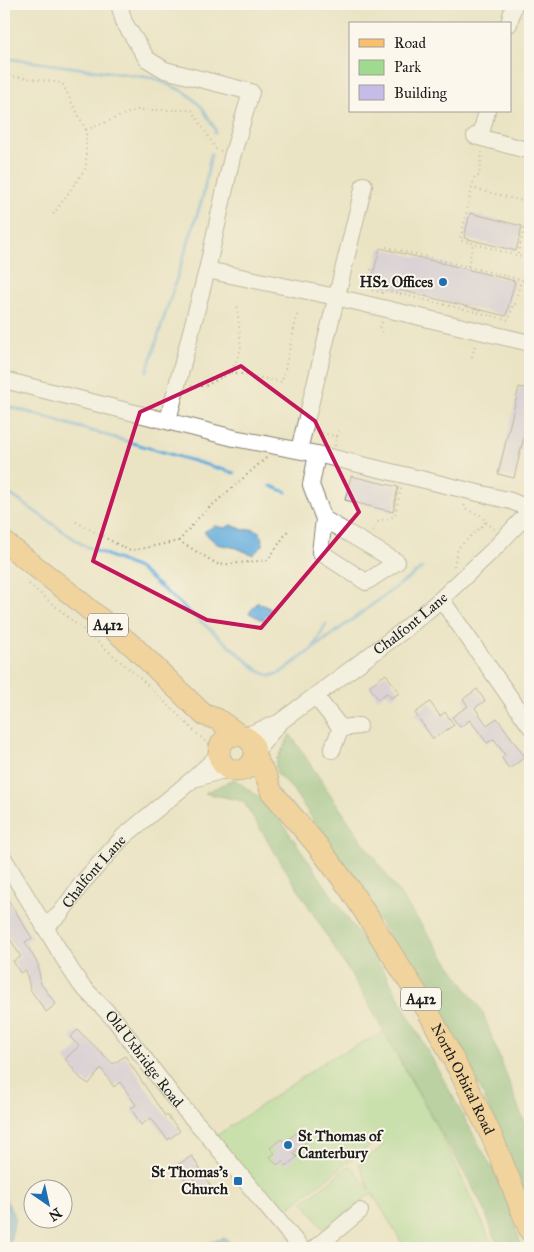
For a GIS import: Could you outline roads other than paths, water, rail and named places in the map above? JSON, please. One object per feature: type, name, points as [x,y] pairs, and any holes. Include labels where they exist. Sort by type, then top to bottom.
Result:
[{"type":"main road","name":"North Orbital Road","points":[[4,542],[134,647],[204,716],[208,728],[227,761],[258,786],[271,791]]},
{"type":"main road","name":"North Orbital Road","points":[[204,716],[217,719],[249,744],[267,778],[271,791],[317,845],[377,929],[428,1011],[462,1076],[492,1139],[530,1231]]},
{"type":"main road","points":[[226,738],[249,744],[248,768],[227,761],[226,738]]},
{"type":"street","points":[[119,4],[124,22],[147,59],[165,70],[251,92],[232,157],[207,270],[168,420]]},
{"type":"street","points":[[510,22],[514,4]]},
{"type":"street","points":[[487,112],[480,137],[530,151]]},
{"type":"street","points":[[299,450],[364,185]]},
{"type":"street","points":[[207,270],[336,297],[530,343]]},
{"type":"street","points":[[4,380],[234,438],[317,454],[511,501],[530,510]]},
{"type":"street","points":[[317,454],[312,485],[324,519],[320,552],[366,582],[397,562],[324,519]]},
{"type":"street","name":"Chalfont Lane","points":[[249,744],[316,697],[404,630],[458,584],[530,510]]},
{"type":"street","points":[[441,599],[530,726]]},
{"type":"street","points":[[316,697],[340,728]]},
{"type":"street","points":[[340,728],[359,726]]},
{"type":"street","points":[[332,750],[340,728]]},
{"type":"street","name":"Chalfont Lane","points":[[44,927],[60,914],[83,882],[123,838],[193,779],[220,771],[227,761]]},
{"type":"street","name":"Old Uxbridge Road","points":[[4,859],[81,985],[124,1031],[175,1099],[301,1248]]},
{"type":"street","points":[[315,1248],[360,1211]]},
{"type":"water","points":[[231,525],[244,530],[253,529],[260,532],[263,545],[253,555],[237,548],[217,544],[204,532],[214,526],[225,528]]},
{"type":"water","points":[[258,602],[271,609],[263,620],[249,613]]},
{"type":"water","points":[[4,1196],[15,1217],[9,1248],[4,1248]]},
{"type":"water","points":[[224,1238],[239,1248],[190,1248]]},
{"type":"waterway","points":[[4,58],[153,78],[185,92],[202,107],[215,129],[215,133]]},
{"type":"waterway","points":[[147,371],[203,196],[211,154]]},
{"type":"waterway","points":[[4,405],[234,473]]},
{"type":"waterway","points":[[271,486],[286,492]]},
{"type":"waterway","points":[[4,490],[83,545],[138,568],[259,671],[270,676],[280,673],[422,568]]},
{"type":"waterway","points":[[313,648],[326,624]]},
{"type":"place","name":"HS2 Offices","points":[[443,282]]},
{"type":"place","name":"St Thomas of Canterbury","points":[[288,1145]]},
{"type":"place","name":"St Thomas's Church","points":[[238,1181]]}]
